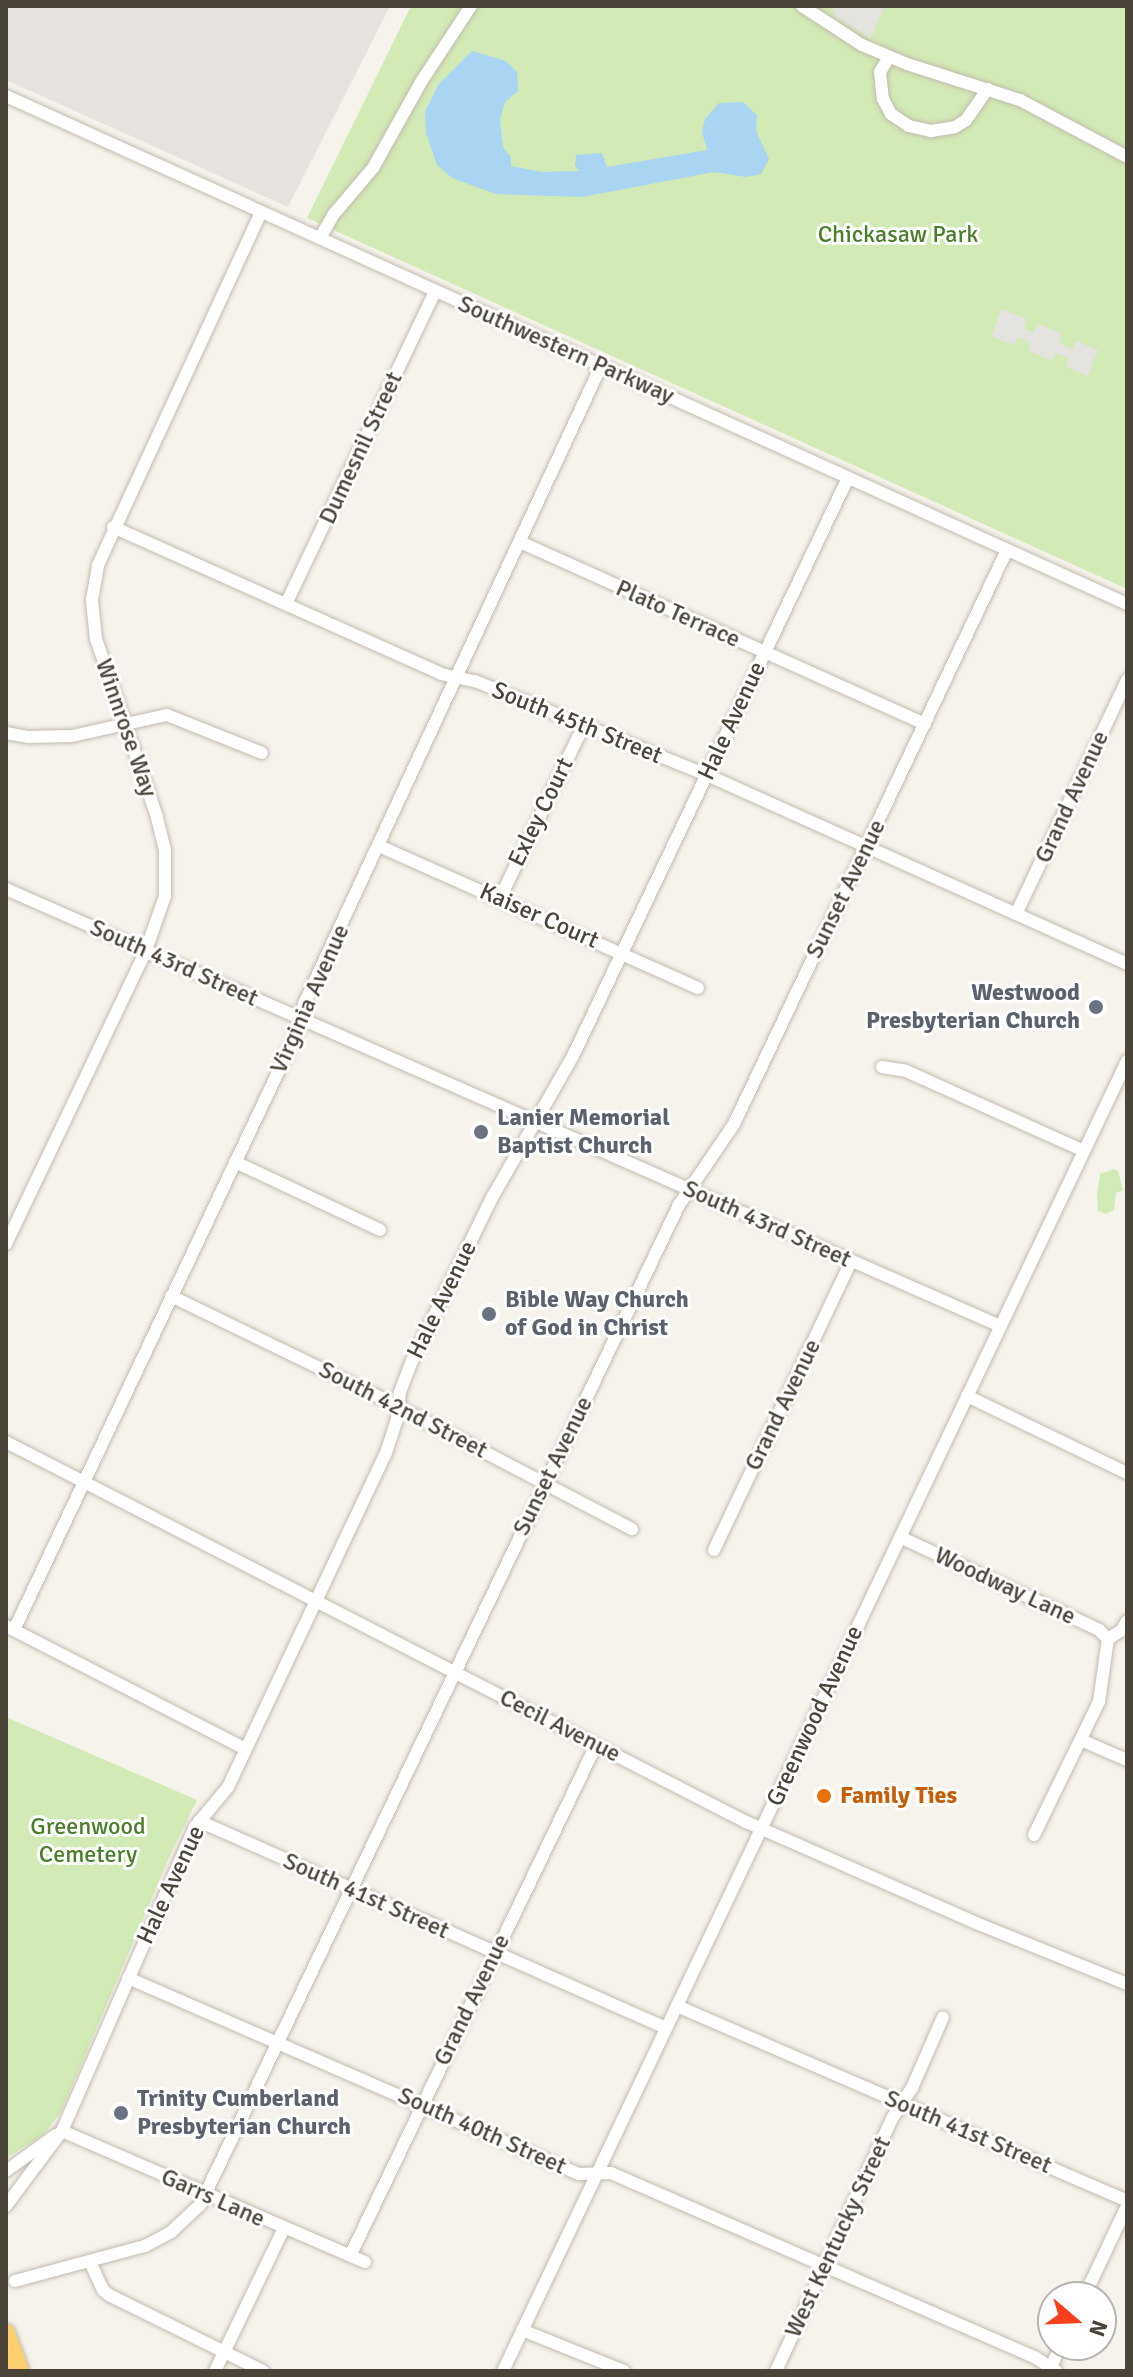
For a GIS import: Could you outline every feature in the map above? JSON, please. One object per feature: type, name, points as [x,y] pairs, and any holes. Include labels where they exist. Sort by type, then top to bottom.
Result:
[{"type":"highway","points":[[6,2333],[20,2371]]},
{"type":"street","points":[[320,238],[334,214],[373,168],[421,82],[471,6]]},
{"type":"street","points":[[802,6],[862,45],[889,57],[1020,100],[1127,157]]},
{"type":"street","points":[[889,57],[880,72],[883,99],[891,114],[909,126],[931,131],[955,127],[966,120],[988,89]]},
{"type":"street","name":"Southwestern Parkway","points":[[6,96],[1127,604]]},
{"type":"street","name":"Winnrose Way","points":[[6,1244],[146,950],[158,922],[167,871],[157,817],[96,639],[93,615],[98,565],[261,212]]},
{"type":"street","name":"Dumesnil Street","points":[[286,604],[435,291]]},
{"type":"street","name":"Virginia Avenue","points":[[10,1628],[235,1162],[301,1019],[304,1004],[601,366]]},
{"type":"street","name":"Hale Avenue","points":[[62,2131],[199,1821],[228,1787],[386,1453],[400,1392],[418,1348],[493,1196],[573,1056],[848,478]]},
{"type":"street","name":"South 45th Street","points":[[113,527],[441,674],[475,681],[707,775],[1127,964]]},
{"type":"street","name":"Plato Terrace","points":[[520,542],[925,724]]},
{"type":"street","name":"Sunset Avenue","points":[[15,2281],[157,2241],[183,2223],[205,2195],[679,1205],[734,1124],[1007,550]]},
{"type":"street","name":"Grand Avenue","points":[[1016,914],[1127,680]]},
{"type":"street","points":[[6,733],[28,737],[72,736],[159,715],[179,717],[262,753]]},
{"type":"street","name":"Exley Court","points":[[500,898],[583,727]]},
{"type":"street","name":"Kaiser Court","points":[[379,846],[698,988]]},
{"type":"street","name":"South 43rd Street","points":[[6,889],[1000,1326]]},
{"type":"street","name":"Greenwood Avenue","points":[[503,2371],[1127,1061]]},
{"type":"street","points":[[882,1067],[906,1071],[1084,1151]]},
{"type":"street","points":[[235,1162],[380,1230]]},
{"type":"street","name":"Grand Avenue","points":[[714,1550],[851,1261]]},
{"type":"street","name":"South 42nd Street","points":[[171,1296],[398,1407],[632,1529]]},
{"type":"street","points":[[967,1396],[1127,1473]]},
{"type":"street","name":"Cecil Avenue","points":[[6,1442],[761,1829],[976,1923],[1127,1984]]},
{"type":"street","name":"Woodway Lane","points":[[900,1537],[1099,1630],[1108,1639]]},
{"type":"street","points":[[1034,1835],[1101,1695],[1108,1639],[1122,1630],[1127,1621]]},
{"type":"street","points":[[10,1628],[245,1749]]},
{"type":"street","points":[[1081,1740],[1127,1760]]},
{"type":"street","name":"Grand Avenue","points":[[350,2256],[596,1745]]},
{"type":"street","name":"South 41st Street","points":[[199,1821],[666,2028]]},
{"type":"street","name":"South 40th Street","points":[[128,1978],[579,2174],[611,2173],[1036,2358],[1052,2370]]},
{"type":"street","name":"South 41st Street","points":[[677,2006],[1127,2204]]},
{"type":"street","name":"West Kentucky Street","points":[[776,2371],[823,2265],[901,2103],[912,2088],[943,2017]]},
{"type":"street","points":[[6,2171],[62,2131]]},
{"type":"street","points":[[6,2206],[62,2131]]},
{"type":"street","name":"Garrs Lane","points":[[62,2131],[365,2262]]},
{"type":"street","points":[[1091,2281],[1127,2204]]},
{"type":"street","points":[[215,2371],[284,2228]]},
{"type":"street","points":[[90,2262],[103,2290],[109,2295],[263,2371]]},
{"type":"street","points":[[522,2330],[624,2371]]},
{"type":"shaded area","points":[[6,6],[390,6],[288,207],[6,80]]},
{"type":"shaded area","points":[[833,6],[885,6],[870,38],[834,16]]},
{"type":"shaded area","points":[[1002,309],[1027,319],[1023,328],[1033,333],[1038,324],[1062,334],[1059,343],[1073,349],[1076,341],[1098,350],[1088,376],[1066,367],[1069,358],[1055,353],[1051,360],[1028,351],[1031,343],[1018,337],[1014,345],[991,336]]},
{"type":"green space","name":"Chickasaw Park","points":[[411,6],[1127,6],[1127,589],[307,218]]},
{"type":"green space","points":[[1114,1169],[1118,1171],[1123,1190],[1116,1193],[1114,1210],[1106,1214],[1098,1211],[1100,1174]]},
{"type":"green space","name":"Greenwood Cemetery","points":[[6,1717],[197,1800],[171,1853],[61,2112],[43,2135],[6,2158]]},
{"type":"water","points":[[472,51],[506,61],[517,72],[518,91],[505,102],[500,120],[503,147],[511,157],[511,166],[541,172],[579,171],[575,165],[576,155],[602,153],[607,167],[707,150],[702,132],[705,119],[719,103],[743,102],[757,115],[756,131],[769,159],[761,174],[746,177],[714,172],[582,197],[496,194],[452,178],[437,165],[426,133],[425,112],[438,85]]},
{"type":"place","name":"Westwood Presbyterian Church","points":[[1096,1007]]},
{"type":"place","name":"Lanier Memorial Baptist Church","points":[[481,1132]]},
{"type":"place","name":"Bible Way Church of God in Christ","points":[[489,1314]]},
{"type":"place","name":"Family Ties","points":[[824,1796]]},
{"type":"place","name":"Trinity Cumberland Presbyterian Church","points":[[121,2113]]}]
